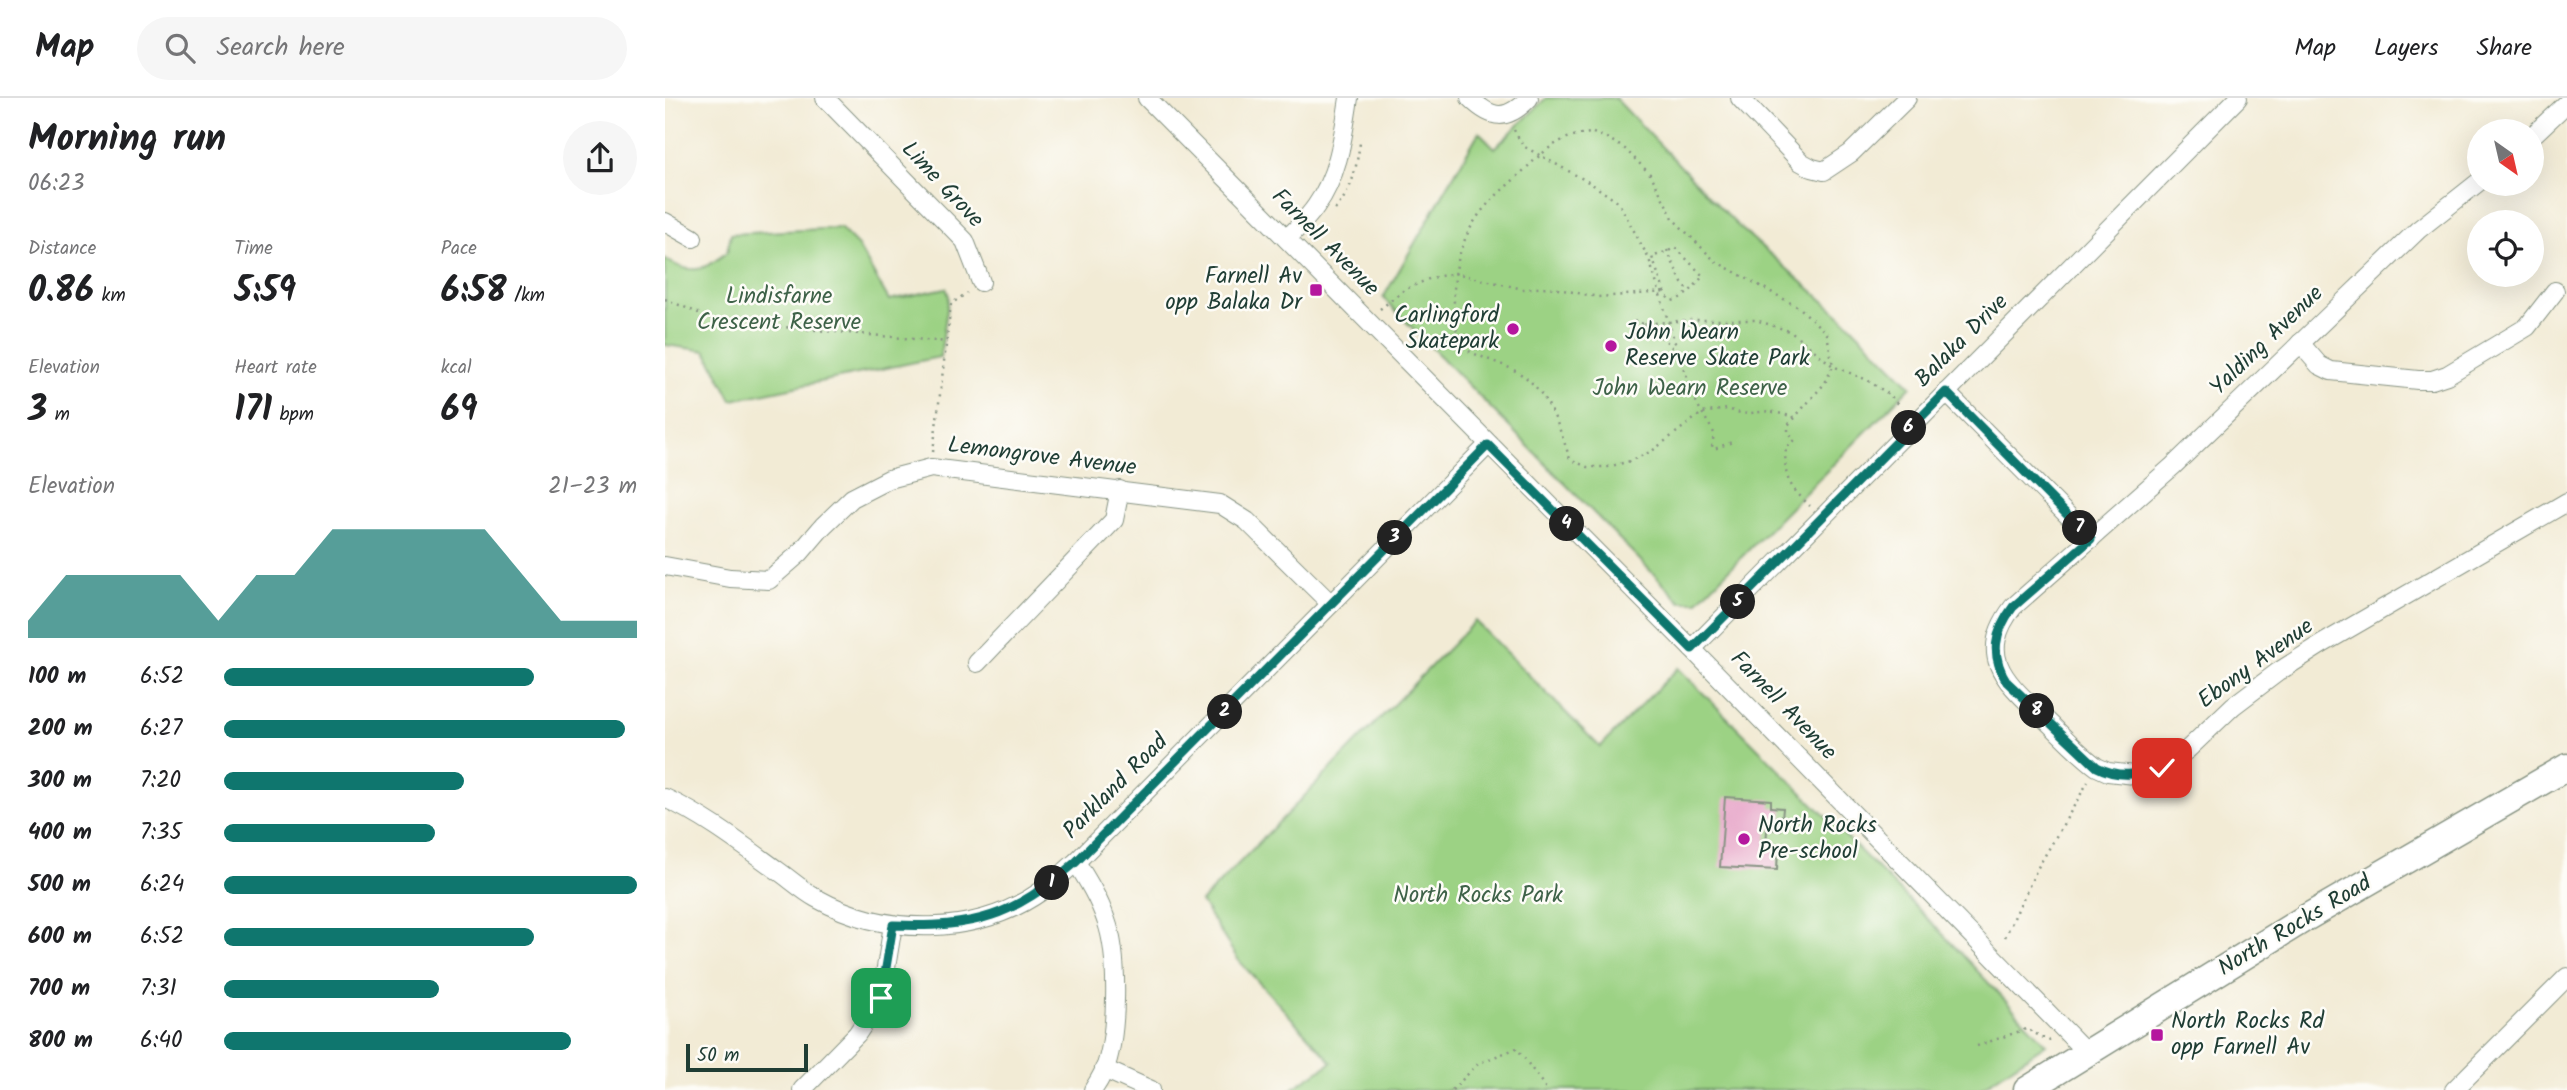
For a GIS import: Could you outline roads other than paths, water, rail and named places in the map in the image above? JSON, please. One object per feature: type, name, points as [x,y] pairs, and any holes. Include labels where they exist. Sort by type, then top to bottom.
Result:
[{"type":"main road","name":"North Rocks Road","points":[[2027,1090],[2315,912],[2567,767]]},
{"type":"street","name":"Lime Grove","points":[[825,98],[965,241],[981,282]]},
{"type":"street","name":"Farnell Avenue","points":[[1147,98],[2087,1052]]},
{"type":"street","points":[[1287,239],[1316,207],[1331,182],[1341,151],[1349,98]]},
{"type":"street","points":[[1473,101],[1490,114],[1506,115],[1529,98]]},
{"type":"street","points":[[1740,98],[1801,162],[1824,171],[1851,153],[1907,98]]},
{"type":"street","name":"Balaka Drive","points":[[1692,649],[2238,98]]},
{"type":"street","points":[[2545,124],[2567,103]]},
{"type":"street","name":"Yalding Avenue","points":[[2091,539],[2173,466],[2418,230],[2467,191]]},
{"type":"street","points":[[665,222],[692,239]]},
{"type":"street","points":[[2300,344],[2319,365],[2331,371],[2432,380],[2447,375],[2527,327],[2555,291]]},
{"type":"street","points":[[1946,392],[2091,539]]},
{"type":"street","name":"Parkland Road","points":[[665,798],[709,822],[816,898],[850,913],[893,925],[937,927],[975,922],[1014,906],[1043,890],[1076,862],[1488,445]]},
{"type":"street","name":"Lemongrove Avenue","points":[[665,566],[730,578],[769,580],[800,553],[852,498],[889,480],[931,468],[1220,504],[1247,521],[1331,604]]},
{"type":"street","points":[[977,663],[1114,520],[1120,490]]},
{"type":"street","name":"Ebony Avenue","points":[[2091,539],[2013,607],[2003,620],[1995,647],[2000,670],[2007,682],[2097,767],[2108,772],[2135,775],[2162,768],[2187,750],[2233,706],[2278,672],[2322,644],[2567,502]]},
{"type":"street","points":[[1076,862],[1095,891],[1108,923],[1114,965],[1114,1011],[1104,1069],[1093,1090]]},
{"type":"street","points":[[802,1090],[857,1034],[881,998],[893,925]]},
{"type":"street","points":[[2454,1090],[2567,977]]},
{"type":"street","points":[[1104,1069],[1151,1090]]},
{"type":"place","name":"Farnell Av opp Balaka Dr","points":[[1316,290]]},
{"type":"place","name":"Carlingford Skatepark","points":[[1513,329]]},
{"type":"place","name":"John Wearn Reserve Skate Park","points":[[1611,346]]},
{"type":"place","name":"North Rocks Pre-school","points":[[1744,839]]},
{"type":"place","name":"North Rocks Rd opp Farnell Av","points":[[2157,1035]]},
{"type":"park label","name":"Lindisfarne Crescent Reserve","points":[[779,310]]},
{"type":"park label","name":"John Wearn Reserve","points":[[1690,389]]},
{"type":"park label","name":"North Rocks Park","points":[[1478,896]]}]
